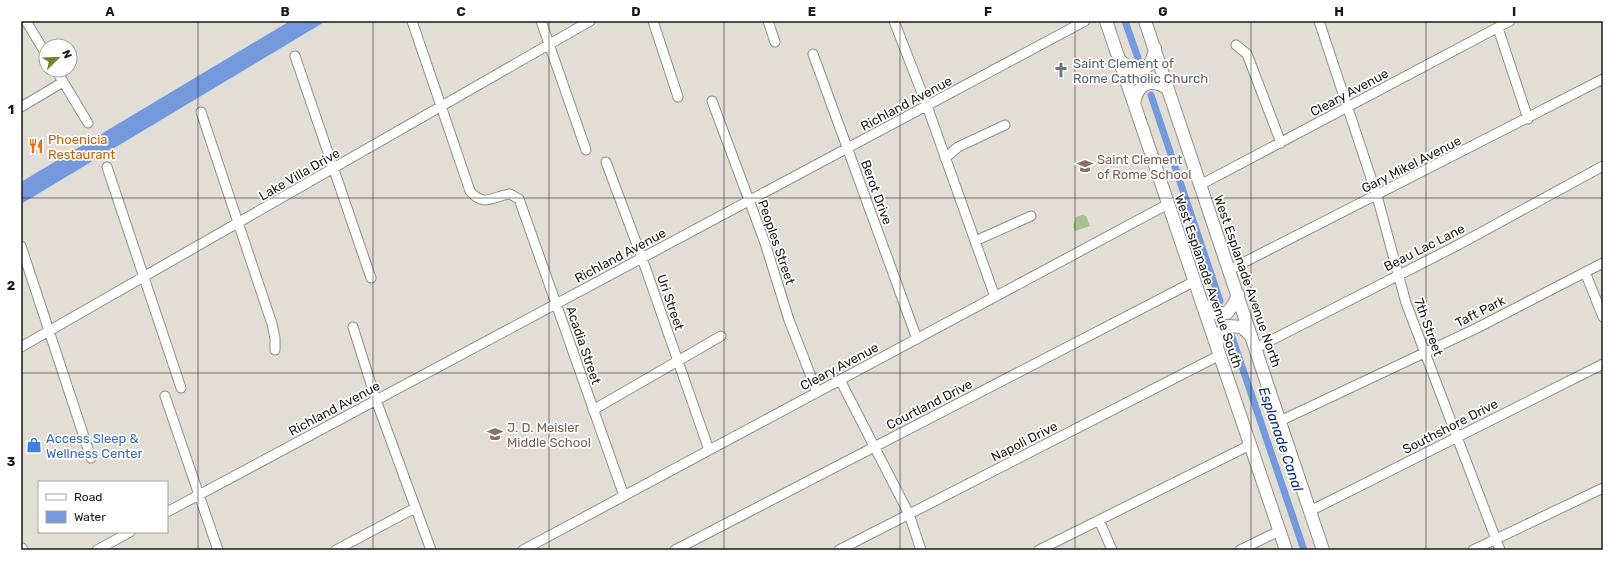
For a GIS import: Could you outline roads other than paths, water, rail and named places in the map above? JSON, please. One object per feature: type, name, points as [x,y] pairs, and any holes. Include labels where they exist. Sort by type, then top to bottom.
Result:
[{"type":"main road","name":"West Esplanade Avenue South","points":[[1106,21],[1286,550]]},
{"type":"main road","name":"West Esplanade Avenue North","points":[[1145,21],[1238,294],[1322,550]]},
{"type":"main road","points":[[1119,60],[1133,69],[1139,70],[1150,64],[1154,58],[1155,48]]},
{"type":"main road","points":[[1134,103],[1139,88],[1147,83],[1159,83],[1167,88]]},
{"type":"main road","points":[[1202,303],[1212,313],[1227,312],[1234,304],[1238,294]]},
{"type":"main road","points":[[1218,351],[1219,335],[1227,326],[1242,326],[1254,342]]},
{"type":"street","points":[[26,21],[38,41]]},
{"type":"street","points":[[412,21],[440,107]]},
{"type":"street","points":[[541,21],[586,150]]},
{"type":"street","name":"Lake Villa Drive","points":[[21,347],[50,332],[590,21]]},
{"type":"street","points":[[653,21],[678,97]]},
{"type":"street","points":[[768,21],[776,42]]},
{"type":"street","name":"Richland Avenue","points":[[168,511],[1085,21]]},
{"type":"street","name":"7th Street","points":[[1319,21],[1377,196],[1406,303],[1456,438],[1500,550]]},
{"type":"street","name":"Cleary Avenue","points":[[1200,185],[1510,21]]},
{"type":"street","points":[[895,22],[927,106],[995,297]]},
{"type":"street","points":[[1498,28],[1528,119]]},
{"type":"street","points":[[1236,46],[1247,54],[1281,143]]},
{"type":"street","name":"Berot Drive","points":[[812,54],[917,339]]},
{"type":"street","points":[[295,56],[371,278]]},
{"type":"street","points":[[61,78],[88,123]]},
{"type":"street","name":"Gary Mikel Avenue","points":[[1229,270],[1528,119],[1603,79]]},
{"type":"street","points":[[21,107],[63,82]]},
{"type":"street","name":"Peoples Street","points":[[712,100],[765,243],[789,320],[817,392]]},
{"type":"street","name":"Acadia Street","points":[[440,107],[470,191],[475,197],[488,201],[505,195],[514,195],[520,203],[624,496]]},
{"type":"street","points":[[201,112],[272,324],[275,338],[275,350]]},
{"type":"street","points":[[945,158],[958,147],[1005,125]]},
{"type":"street","name":"Uri Street","points":[[606,162],[642,258],[708,450]]},
{"type":"street","name":"Beau Lac Lane","points":[[1254,342],[1458,246],[1603,166]]},
{"type":"street","points":[[107,167],[181,388]]},
{"type":"street","name":"Cleary Avenue","points":[[523,550],[1168,204]]},
{"type":"street","points":[[975,241],[1031,216]]},
{"type":"street","points":[[21,246],[91,458]]},
{"type":"street","name":"Taft Park","points":[[1280,421],[1477,328],[1603,263]]},
{"type":"street","points":[[1585,272],[1603,317]]},
{"type":"street","name":"Courtland Drive","points":[[675,550],[1195,281]]},
{"type":"street","points":[[353,327],[376,400],[431,550]]},
{"type":"street","points":[[593,410],[721,336]]},
{"type":"street","name":"Napoli Drive","points":[[839,550],[1218,351]]},
{"type":"street","name":"Southshore Drive","points":[[1310,511],[1603,364]]},
{"type":"street","points":[[840,380],[909,514],[922,550]]},
{"type":"street","points":[[165,396],[218,550]]},
{"type":"street","points":[[1039,550],[1250,445]]},
{"type":"street","points":[[1473,550],[1603,488]]},
{"type":"street","points":[[336,550],[415,508]]},
{"type":"street","points":[[1099,520],[1112,550]]},
{"type":"street","points":[[1240,550],[1280,531]]},
{"type":"street","points":[[96,550],[128,533]]},
{"type":"water","points":[[290,21],[326,21],[21,204],[21,182]]},
{"type":"waterway","name":"Esplanade Canal","points":[[1125,21],[1138,58]]},
{"type":"waterway","name":"Esplanade Canal","points":[[1151,95],[1220,301]]},
{"type":"waterway","name":"Esplanade Canal","points":[[1232,337],[1304,550]]},
{"type":"place","name":"Saint Clement of Rome Catholic Church","points":[[1061,70]]},
{"type":"place","name":"Phoenicia Restaurant","points":[[36,146]]},
{"type":"place","name":"Saint Clement of Rome School","points":[[1085,166]]},
{"type":"place","name":"J. D. Meisler Middle School","points":[[495,434]]},
{"type":"place","name":"Access Sleep & Wellness Center","points":[[34,445]]}]
